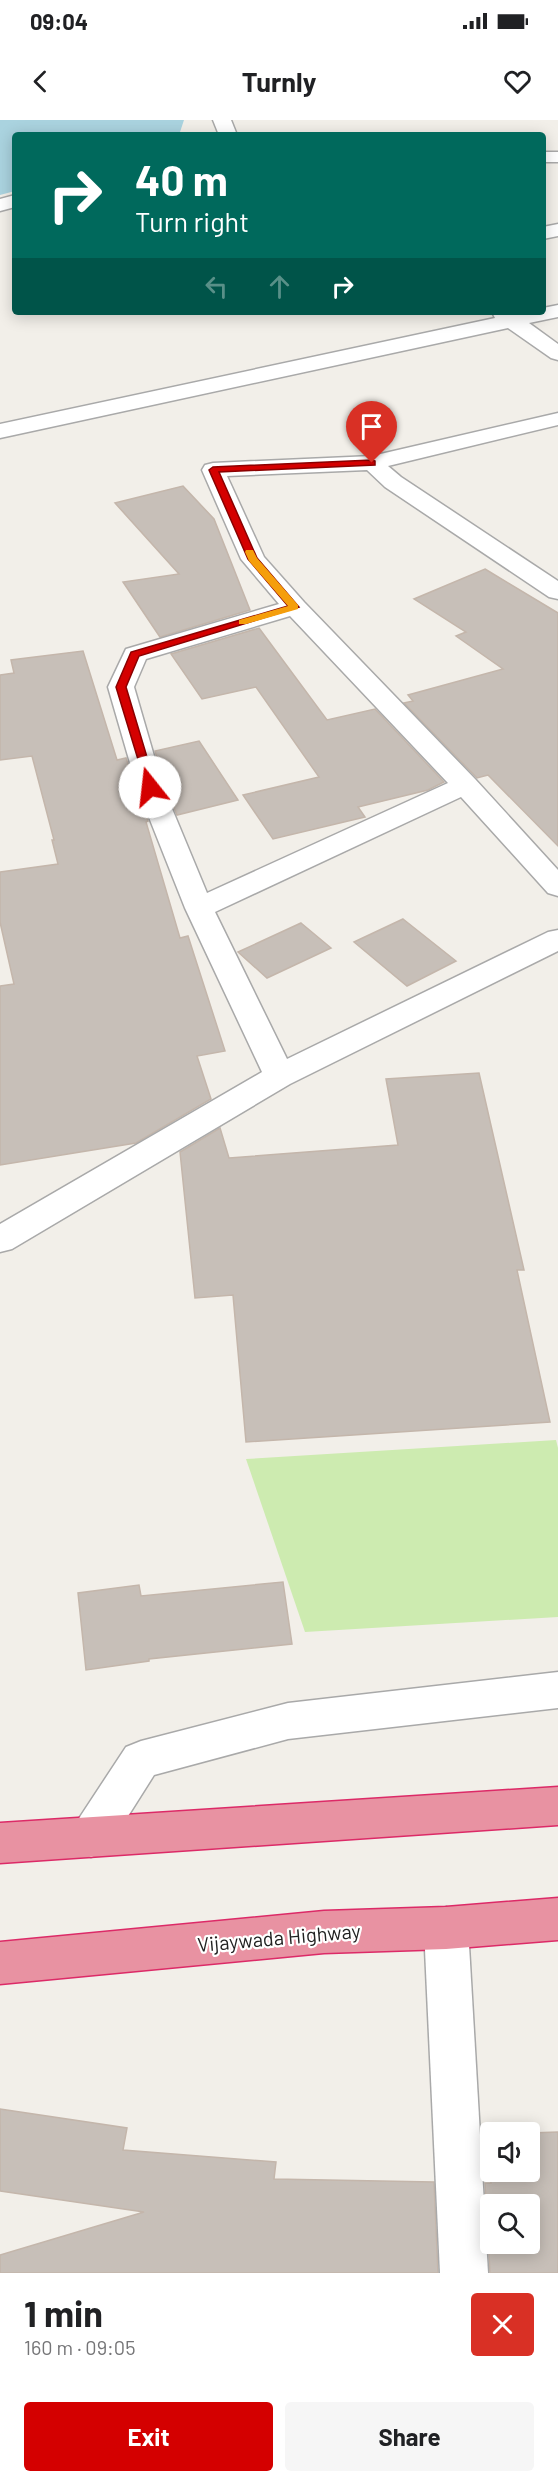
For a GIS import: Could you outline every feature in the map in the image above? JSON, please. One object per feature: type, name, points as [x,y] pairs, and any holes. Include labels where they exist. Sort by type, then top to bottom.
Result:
[{"type":"highway","points":[[0,1843],[558,1806]]},
{"type":"highway","name":"Vijaywada Highway","points":[[0,1963],[324,1932],[446,1928],[558,1919]]},
{"type":"street","points":[[0,430],[506,316],[558,354]]},
{"type":"street","points":[[558,419],[372,463],[213,470],[253,559],[294,607],[465,785],[558,887]]},
{"type":"street","points":[[372,463],[393,482],[558,592]]},
{"type":"street","points":[[279,1076],[199,908],[150,787],[121,687],[135,654],[294,607]]},
{"type":"street","points":[[199,908],[465,785]]},
{"type":"street","points":[[0,1240],[279,1076],[558,939]]},
{"type":"street","points":[[91,1837],[141,1760],[288,1721],[558,1690]]},
{"type":"street","points":[[446,1928],[464,2273]]},
{"type":"green space","points":[[556,1440],[558,1448],[558,1617],[305,1632],[246,1459]]},
{"type":"water","points":[[0,120],[184,120],[180,132],[12,132],[12,192],[0,195]]},
{"type":"building","points":[[183,486],[214,519],[250,610],[160,637],[123,582],[179,574],[115,503]]},
{"type":"building","points":[[485,569],[558,613],[558,846],[488,775],[477,778],[404,703],[413,701],[408,695],[503,669],[456,636],[466,632],[414,599]]},
{"type":"building","points":[[259,628],[327,720],[375,709],[444,782],[428,790],[358,807],[365,817],[273,839],[243,795],[319,777],[256,687],[202,699],[171,654]]},
{"type":"building","points":[[83,651],[117,760],[126,758],[148,821],[146,822],[180,938],[188,936],[225,1051],[197,1056],[211,1099],[136,1143],[0,1165],[0,986],[14,984],[0,922],[0,872],[58,864],[32,756],[0,760],[0,675],[14,673],[11,660]]},
{"type":"building","points":[[199,741],[238,800],[177,815],[165,786],[155,751]]},
{"type":"building","points":[[403,919],[456,961],[407,986],[354,942]]},
{"type":"building","points":[[301,923],[331,948],[267,978],[238,952]]},
{"type":"building","points":[[479,1073],[524,1270],[517,1270],[550,1422],[246,1442],[233,1295],[195,1298],[180,1152],[220,1128],[229,1158],[398,1145],[386,1079]]},
{"type":"building","points":[[283,1582],[292,1644],[149,1659],[149,1661],[86,1670],[78,1593],[139,1585],[141,1596]]},
{"type":"building","points":[[0,2109],[127,2128],[123,2150],[276,2162],[274,2179],[434,2182],[438,2273],[0,2273],[0,2255],[144,2212],[0,2191]]},
{"type":"building","points":[[558,2132],[558,2273],[490,2273],[489,2254],[540,2254],[540,2194],[486,2194],[485,2183],[540,2182],[540,2133]]},
{"type":"slow traffic","points":[[243,622],[294,607],[253,559],[250,552]]},
{"type":"route","points":[[150,787],[121,687],[135,654],[294,607],[253,559],[213,470],[372,463]]}]
